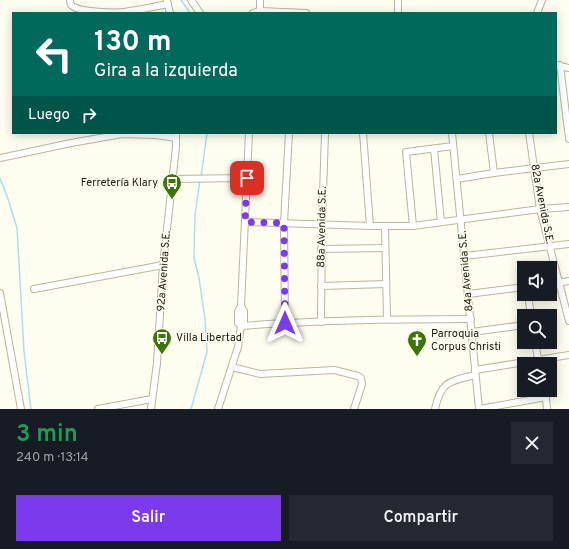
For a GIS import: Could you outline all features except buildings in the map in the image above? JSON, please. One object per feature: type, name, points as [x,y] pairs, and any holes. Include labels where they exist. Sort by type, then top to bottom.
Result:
[{"type":"street","points":[[70,0],[73,7],[80,9],[114,12],[124,12],[167,2],[170,12]]},
{"type":"street","points":[[192,0],[199,12]]},
{"type":"street","points":[[260,0],[260,12]]},
{"type":"street","points":[[398,0],[398,12]]},
{"type":"street","points":[[537,12],[542,0]]},
{"type":"street","points":[[569,68],[558,65],[569,139]]},
{"type":"street","points":[[0,158],[71,142],[122,134],[176,135]]},
{"type":"street","points":[[218,409],[238,347],[241,326],[244,323],[244,311],[241,306],[249,134]]},
{"type":"street","points":[[285,323],[284,223],[289,134]]},
{"type":"street","name":"88a Avenida S.E.","points":[[321,322],[321,249],[325,134]]},
{"type":"street","points":[[363,134],[370,226]]},
{"type":"street","name":"84a Avenida S.E.","points":[[452,134],[475,372],[480,409]]},
{"type":"street","points":[[489,134],[494,173]]},
{"type":"street","name":"82a Avenida S.E.","points":[[529,134],[540,209],[569,320]]},
{"type":"street","name":"92a Avenida S.E.","points":[[151,409],[158,358],[163,265],[176,135]]},
{"type":"street","points":[[413,226],[406,152],[453,146]]},
{"type":"street","points":[[434,149],[440,222]]},
{"type":"street","points":[[457,179],[569,164]]},
{"type":"street","points":[[172,179],[247,178]]},
{"type":"street","points":[[245,222],[413,226],[540,209],[569,207]]},
{"type":"street","points":[[385,226],[387,319]]},
{"type":"street","points":[[465,256],[569,244]]},
{"type":"street","points":[[321,249],[385,248]]},
{"type":"street","points":[[34,289],[163,265]]},
{"type":"street","points":[[559,282],[569,281]]},
{"type":"street","points":[[321,286],[386,284]]},
{"type":"street","points":[[468,294],[517,288]]},
{"type":"street","points":[[0,294],[21,409]]},
{"type":"street","points":[[241,326],[387,319],[471,319]]},
{"type":"street","points":[[472,332],[517,326]]},
{"type":"street","points":[[557,358],[569,355]]},
{"type":"street","points":[[435,409],[439,394],[443,387],[451,381],[475,372],[517,365]]},
{"type":"street","points":[[232,367],[260,374],[334,370],[358,376],[362,380],[354,409]]},
{"type":"street","points":[[480,409],[546,397],[547,409]]},
{"type":"street","points":[[98,409],[152,399]]},
{"type":"waterway","points":[[181,0],[189,12]]},
{"type":"waterway","points":[[201,177],[207,134]]},
{"type":"waterway","points":[[0,178],[17,228],[24,351],[31,409]]},
{"type":"waterway","points":[[191,409],[207,352],[205,319],[199,278],[194,258],[195,215],[200,180]]},
{"type":"place","name":"Ferretería Klary","points":[[172,200]]},
{"type":"place","name":"Villa Libertad","points":[[162,355]]},
{"type":"place","name":"Parroquia Corpus Christi","points":[[417,357]]},
{"type":"route","points":[[247,178],[245,222],[284,223],[285,323]]}]
